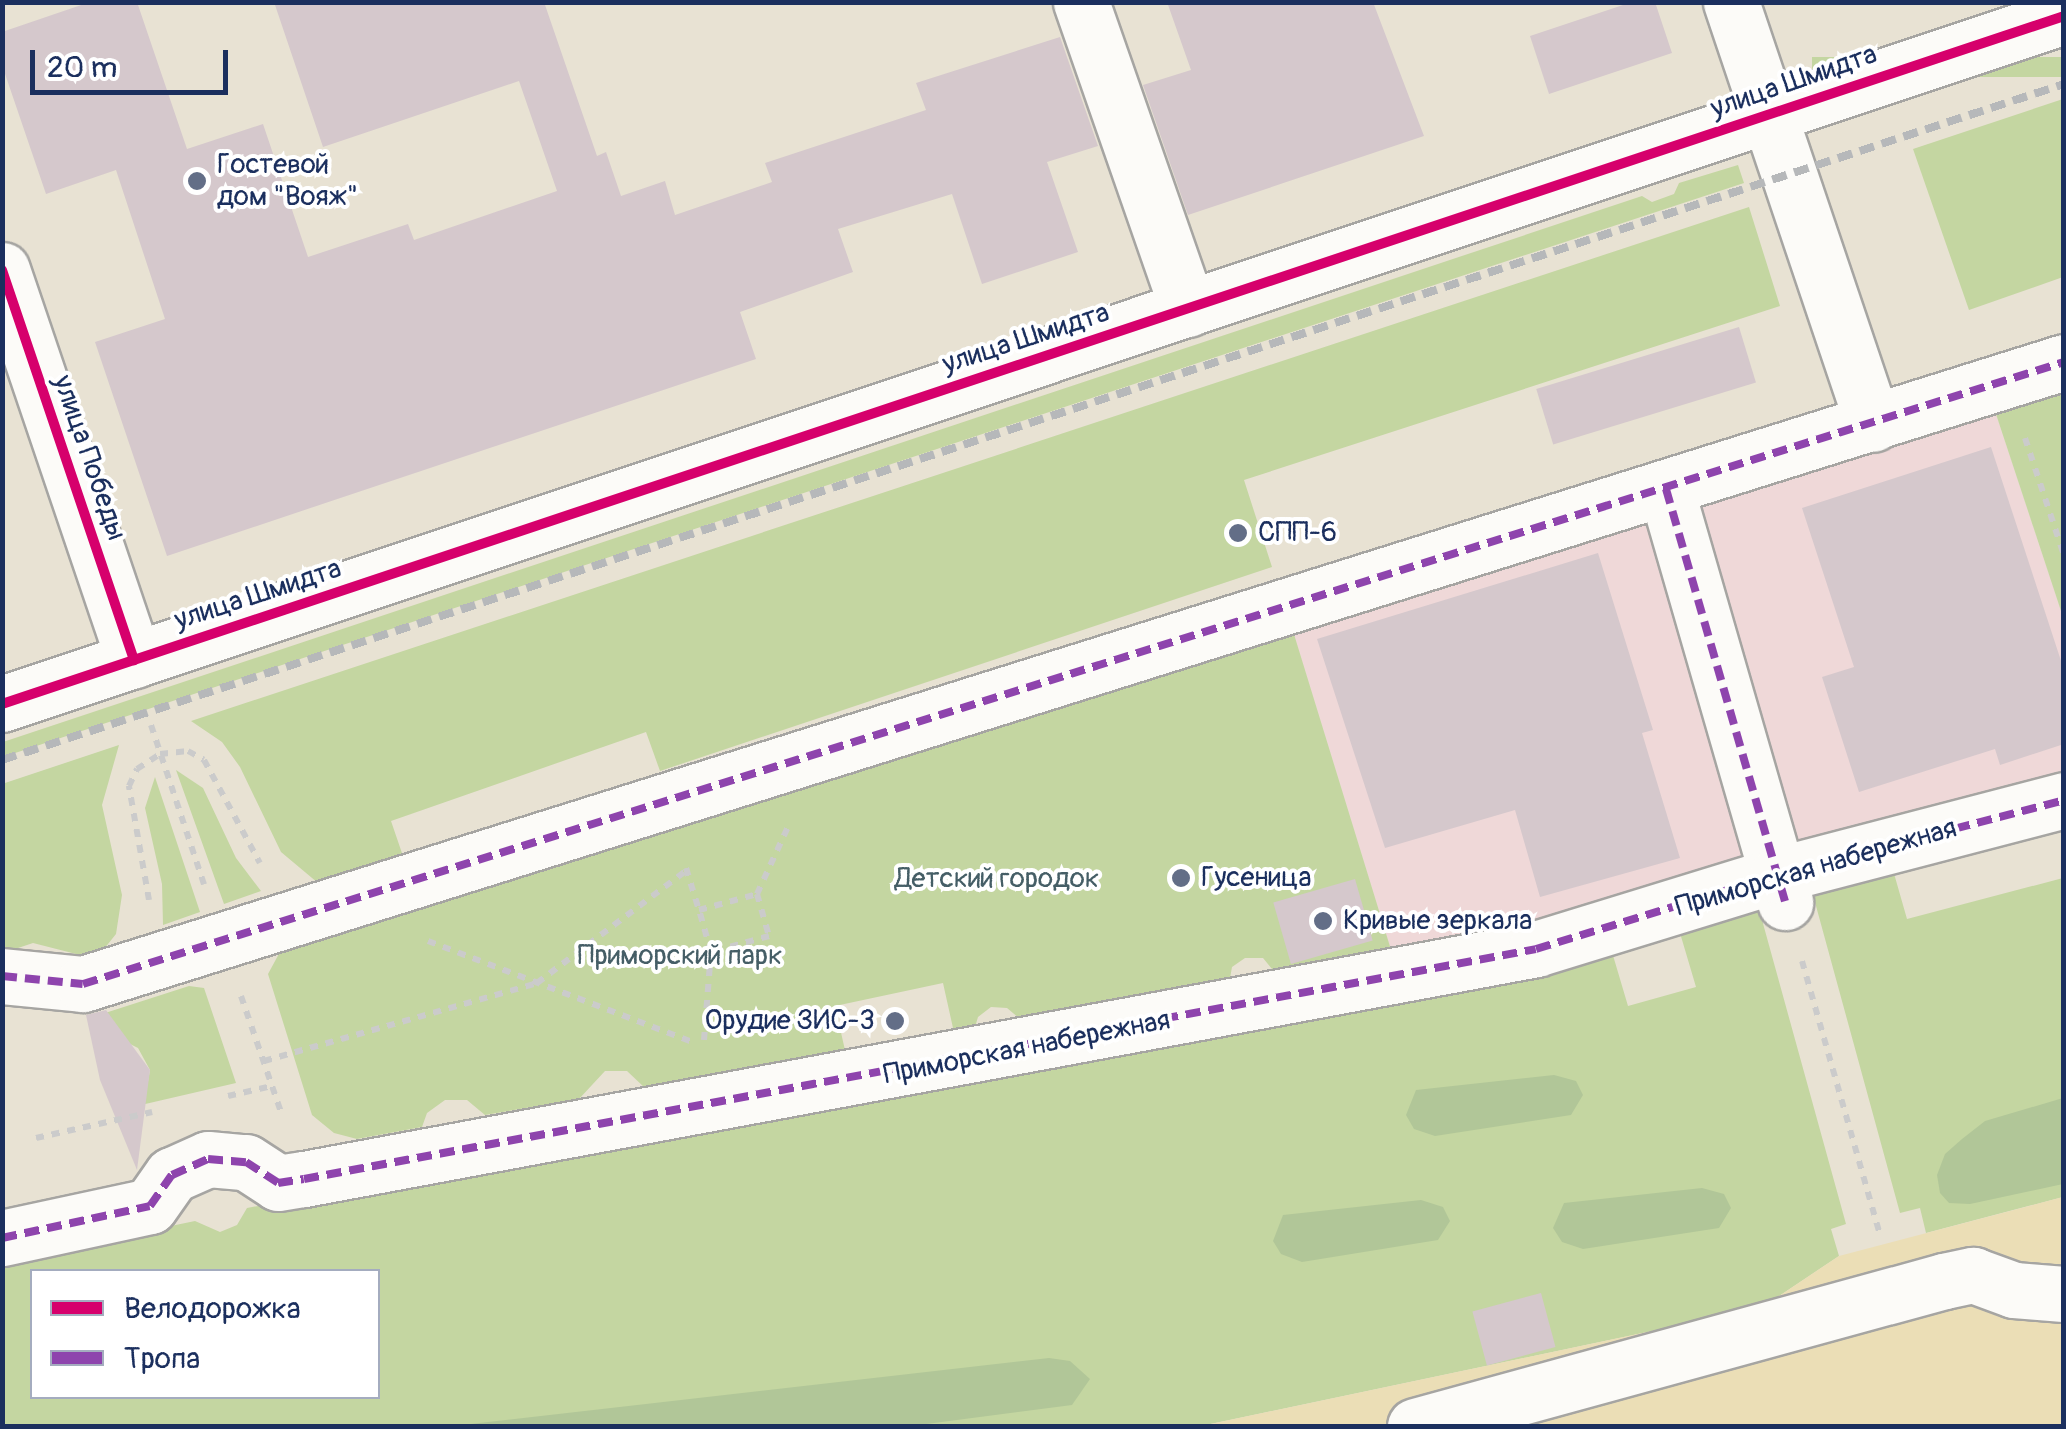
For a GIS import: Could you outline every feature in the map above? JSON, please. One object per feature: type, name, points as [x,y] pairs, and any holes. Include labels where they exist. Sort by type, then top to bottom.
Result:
[{"type":"street","points":[[1082,2],[1188,309]]},
{"type":"street","points":[[1731,2],[1873,424]]},
{"type":"street","name":"улица Шмидта","points":[[2,704],[2064,16]]},
{"type":"street","name":"улица Победы","points":[[2,270],[134,660]]},
{"type":"street","points":[[2,976],[83,984],[2064,362]]},
{"type":"street","points":[[1666,489],[1781,889]]},
{"type":"street","name":"Приморская набережная","points":[[2,1238],[150,1206],[172,1175],[208,1159],[246,1162],[278,1183],[304,1179],[815,1089],[1536,949],[1781,889],[2064,800]]},
{"type":"street","points":[[1416,1426],[1973,1275],[2014,1290],[2064,1294]]},
{"type":"path","points":[[2006,382],[2064,555]]},
{"type":"path","points":[[150,726],[304,1179]]},
{"type":"path","points":[[115,974],[140,936],[149,905],[129,786],[136,769],[160,754],[188,751],[204,760],[256,858],[277,878],[328,904]]},
{"type":"path","points":[[264,1061],[537,983],[687,870]]},
{"type":"path","points":[[1781,889],[1879,1230]]},
{"type":"path","points":[[415,936],[704,1046],[711,952],[699,910],[757,894],[769,936],[711,952]]},
{"type":"shaded area","points":[[1995,411],[2063,617],[2063,772],[1514,929],[1392,953],[1293,631]]},
{"type":"green space","points":[[1812,57],[2063,57],[2063,77],[1812,77]]},
{"type":"green space","points":[[2063,99],[2063,277],[1969,310],[1913,149]]},
{"type":"green space","points":[[1738,165],[1744,183],[3,757],[3,742],[1642,196],[1652,202],[1674,194],[1679,183]]},
{"type":"green space","points":[[1749,207],[1780,306],[1244,480],[1272,567],[660,771],[646,732],[391,821],[404,859],[324,888],[281,852],[240,767],[222,742],[191,721]]},
{"type":"green space","points":[[2063,387],[2063,617],[1995,411]]},
{"type":"green space","name":"Приморский парк","points":[[1293,631],[1392,953],[1277,975],[1263,958],[1245,958],[1232,967],[1229,984],[1020,1019],[1007,1008],[991,1007],[978,1017],[973,1034],[955,1037],[943,983],[835,1006],[847,1059],[645,1088],[627,1071],[605,1071],[579,1099],[485,1115],[467,1100],[445,1100],[427,1113],[422,1127],[357,1139],[334,1133],[312,1115],[268,974],[281,950]]},
{"type":"green space","points":[[119,745],[102,805],[122,895],[116,934],[104,949],[84,956],[33,943],[3,953],[2,784]]},
{"type":"green space","points":[[176,770],[203,788],[236,858],[261,891],[224,904]]},
{"type":"green space","points":[[155,777],[200,912],[163,925],[162,884],[145,808]]},
{"type":"green space","points":[[1893,870],[1907,919],[2063,878],[2063,1197],[1926,1233],[1920,1208],[1900,1213],[1813,895]]},
{"type":"green space","points":[[1759,909],[1846,1224],[1831,1229],[1839,1256],[1761,1308],[1201,1426],[3,1426],[2,1261],[195,1221],[220,1232],[237,1225],[247,1208],[1531,976],[1612,952],[1628,1006],[1696,987],[1680,933]]},
{"type":"green space","points":[[189,986],[204,988],[236,1083],[115,1111],[147,1087],[150,1070],[138,1048],[122,1040],[102,1014]]},
{"type":"green space","points":[[1554,1075],[1576,1081],[1583,1095],[1571,1115],[1435,1136],[1414,1129],[1406,1115],[1416,1090]]},
{"type":"green space","points":[[2063,1098],[2063,1184],[1970,1204],[1949,1203],[1940,1193],[1937,1175],[1945,1154],[1985,1121]]},
{"type":"green space","points":[[1702,1188],[1724,1194],[1731,1208],[1719,1228],[1583,1249],[1562,1242],[1553,1228],[1564,1203]]},
{"type":"green space","points":[[1421,1200],[1443,1207],[1450,1221],[1438,1240],[1302,1262],[1281,1254],[1273,1241],[1283,1215]]},
{"type":"green space","points":[[1049,1358],[1070,1361],[1090,1379],[1072,1405],[911,1426],[453,1426]]},
{"type":"sand","points":[[2063,1197],[2063,1426],[1201,1426],[1761,1308],[1839,1256]]},
{"type":"building","points":[[90,2],[137,2],[187,149],[263,124],[308,257],[408,224],[414,240],[557,191],[519,81],[323,147],[274,2],[544,2],[597,156],[606,152],[621,196],[665,181],[675,215],[772,182],[765,163],[926,110],[916,83],[1060,37],[1098,146],[1047,162],[1078,252],[982,284],[952,194],[838,229],[853,272],[740,312],[756,359],[167,556],[95,342],[165,319],[116,170],[46,194],[2,65],[2,32]]},
{"type":"building","points":[[1167,2],[1373,2],[1424,136],[1188,215],[1143,85],[1191,70]]},
{"type":"building","points":[[1632,2],[1655,2],[1672,53],[1549,94],[1530,36]]},
{"type":"building","points":[[1739,327],[1756,382],[1553,444],[1536,389]]},
{"type":"building","points":[[1991,447],[2064,670],[2064,744],[2000,765],[1995,749],[1859,792],[1822,677],[1854,667],[1802,508]]},
{"type":"building","points":[[1598,553],[1653,730],[1642,733],[1680,858],[1540,897],[1515,810],[1385,848],[1317,639]]},
{"type":"building","name":"Кривые зеркала","points":[[1355,879],[1373,941],[1291,964],[1273,902]]},
{"type":"building","points":[[106,1010],[150,1070],[137,1170],[100,1080],[86,1015]]},
{"type":"building","points":[[1541,1293],[1555,1347],[1487,1365],[1472,1311]]},
{"type":"railway","points":[[2,760],[2064,84]]},
{"type":"marked path","points":[[2,976],[83,984],[2064,362]]},
{"type":"marked path","points":[[1666,489],[1785,902]]},
{"type":"marked path","points":[[2,1238],[150,1206],[172,1175],[208,1159],[246,1162],[278,1183],[304,1179],[1536,949],[1777,875],[2064,800]]},
{"type":"cycle path","points":[[2,704],[2064,16]]},
{"type":"cycle path","points":[[2,270],[134,660]]},
{"type":"place","name":"Гостевой дом \"Вояж\"","points":[[197,181]]},
{"type":"place","name":"СПП-6","points":[[1238,533]]},
{"type":"place","name":"Гусеница","points":[[1181,878]]},
{"type":"place","name":"Кривые зеркала","points":[[1323,921]]},
{"type":"place","name":"Орудие ЗИС-3","points":[[895,1021]]},
{"type":"park label","name":"Детский городок","points":[[997,879]]}]
